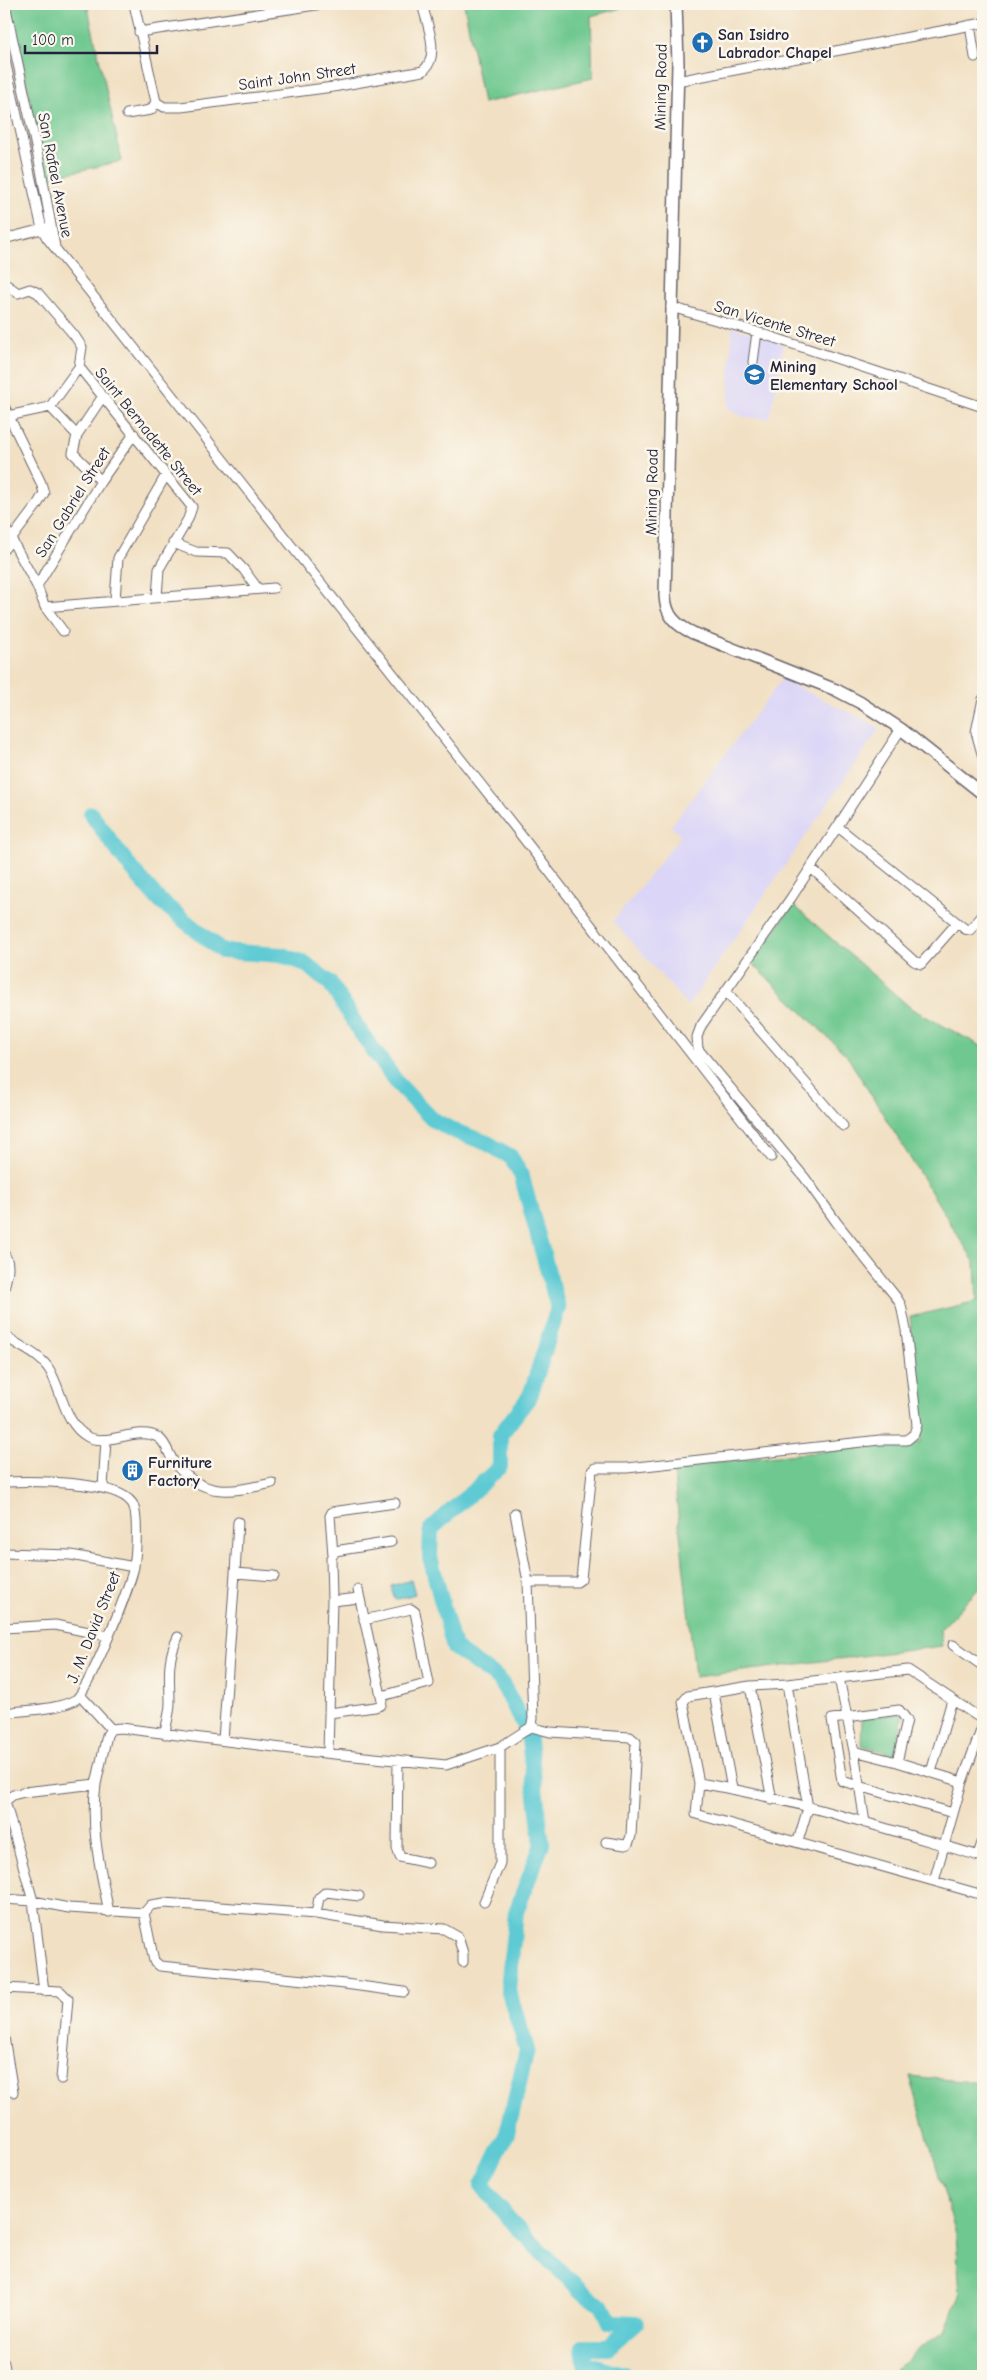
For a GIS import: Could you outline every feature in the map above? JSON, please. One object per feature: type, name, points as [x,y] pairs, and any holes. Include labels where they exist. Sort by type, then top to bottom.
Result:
[{"type":"street","name":"San Rafael Avenue","points":[[5,4],[8,39],[35,142],[55,248]]},
{"type":"street","points":[[127,114],[151,110],[156,102],[134,4]]},
{"type":"street","points":[[139,32],[322,4]]},
{"type":"street","name":"Saint John Street","points":[[156,102],[164,107],[181,107],[333,87],[424,71],[431,65],[433,56],[422,4]]},
{"type":"street","name":"Mining Road","points":[[676,4],[677,81],[665,596],[667,611],[670,617],[693,633],[836,690],[860,703],[901,729],[983,794]]},
{"type":"street","points":[[677,81],[983,23]]},
{"type":"street","points":[[970,25],[975,57]]},
{"type":"street","name":"San Rafael Avenue","points":[[4,56],[42,229],[55,248]]},
{"type":"street","points":[[23,144],[35,142]]},
{"type":"street","points":[[4,239],[52,227]]},
{"type":"street","points":[[55,248],[771,1157]]},
{"type":"street","points":[[4,283],[18,293],[30,289],[42,297],[79,342],[82,356],[79,367],[50,407],[8,416]]},
{"type":"street","name":"San Vicente Street","points":[[671,307],[758,332],[983,407]]},
{"type":"street","points":[[753,362],[758,332]]},
{"type":"street","name":"Saint Bernadette Street","points":[[79,367],[188,500],[192,510],[159,569],[157,597]]},
{"type":"street","points":[[101,480],[73,453],[77,435],[103,396]]},
{"type":"street","points":[[4,406],[44,493],[4,550]]},
{"type":"street","points":[[50,407],[77,435]]},
{"type":"street","name":"San Gabriel Street","points":[[37,586],[101,480],[134,434]]},
{"type":"street","points":[[115,600],[118,558],[166,475]]},
{"type":"street","points":[[4,526],[10,541],[37,586],[44,607],[63,631]]},
{"type":"street","points":[[173,543],[196,552],[228,552],[258,589]]},
{"type":"street","points":[[44,607],[274,588]]},
{"type":"street","points":[[983,699],[976,732],[983,757]]},
{"type":"street","points":[[528,1582],[577,1582],[583,1576],[592,1471],[594,1468],[627,1468],[880,1440],[908,1440],[914,1434],[917,1425],[901,1305],[837,1223],[805,1178],[698,1049],[697,1037],[701,1026],[811,868],[901,729]]},
{"type":"street","points":[[838,827],[957,923],[970,930],[983,915]]},
{"type":"street","points":[[811,868],[914,961],[921,964],[957,923]]},
{"type":"street","points":[[726,991],[843,1126]]},
{"type":"street","points":[[683,1043],[697,1037]]},
{"type":"street","points":[[4,1254],[8,1260],[8,1266],[4,1289]]},
{"type":"street","points":[[4,1334],[40,1358],[48,1368],[72,1421],[88,1437],[106,1440],[124,1435],[158,1437],[163,1442],[174,1463],[207,1489],[218,1492],[272,1483]]},
{"type":"street","points":[[103,1487],[106,1440]]},
{"type":"street","name":"J. M. David Street","points":[[4,1482],[46,1482],[103,1487],[132,1502],[136,1514],[134,1567],[108,1636],[80,1696],[62,1705],[4,1713]]},
{"type":"street","points":[[328,1753],[333,1555],[330,1516],[332,1512],[395,1503]]},
{"type":"street","points":[[515,1513],[528,1582],[532,1653],[527,1729]]},
{"type":"street","points":[[223,1740],[238,1522]]},
{"type":"street","points":[[333,1555],[339,1550],[391,1542]]},
{"type":"street","points":[[4,1553],[71,1555],[134,1567]]},
{"type":"street","points":[[235,1573],[274,1576]]},
{"type":"street","points":[[329,1713],[381,1705],[382,1696],[358,1594],[332,1601]]},
{"type":"street","points":[[364,1620],[411,1609],[415,1612],[429,1683],[382,1696]]},
{"type":"street","points":[[4,1628],[56,1625],[108,1636]]},
{"type":"street","points":[[165,1734],[170,1705],[167,1677],[170,1653],[178,1637]]},
{"type":"street","points":[[953,1645],[983,1666]]},
{"type":"street","points":[[983,1720],[908,1670],[787,1684],[750,1686],[688,1696],[683,1702],[699,1783],[694,1811],[699,1816],[983,1895]]},
{"type":"street","points":[[838,1678],[854,1751],[865,1823]]},
{"type":"street","points":[[787,1684],[808,1808],[798,1842]]},
{"type":"street","points":[[750,1686],[772,1800]]},
{"type":"street","points":[[714,1693],[732,1788]]},
{"type":"street","points":[[80,1696],[110,1729]]},
{"type":"street","points":[[931,1772],[952,1700]]},
{"type":"street","points":[[897,1762],[908,1720],[898,1710],[834,1718],[831,1721],[840,1778],[844,1782],[953,1813]]},
{"type":"street","points":[[934,1881],[962,1782],[983,1725]]},
{"type":"street","points":[[110,1729],[121,1728],[446,1765],[500,1747],[527,1729],[630,1737],[636,1742],[631,1836],[628,1844],[625,1845],[606,1842]]},
{"type":"street","points":[[109,1912],[96,1849],[92,1809],[107,1735],[110,1729]]},
{"type":"street","points":[[484,1902],[500,1863],[500,1747]]},
{"type":"street","points":[[854,1751],[962,1782]]},
{"type":"street","points":[[398,1760],[397,1848],[400,1857],[428,1863]]},
{"type":"street","points":[[699,1783],[732,1788],[981,1856],[983,1840]]},
{"type":"street","points":[[44,1991],[33,1901],[4,1802],[24,1792],[96,1784]]},
{"type":"street","points":[[316,1914],[319,1898],[326,1892],[359,1896]]},
{"type":"street","points":[[4,1899],[33,1901],[69,1908],[144,1913],[157,1903],[316,1914],[383,1925],[444,1928],[458,1937],[463,1953],[463,1962]]},
{"type":"street","points":[[144,1913],[154,1961],[160,1966],[345,1984],[404,1992]]},
{"type":"street","points":[[4,1988],[60,1991],[68,1999],[61,2079]]},
{"type":"street","points":[[4,2038],[13,2092]]},
{"type":"street","points":[[4,2363],[6,2376]]},
{"type":"shaded area","name":"Mining Elementary School","points":[[732,327],[783,344],[780,371],[769,418],[746,418],[728,409]]},
{"type":"shaded area","points":[[782,679],[880,728],[688,1006],[613,921],[681,836],[671,826]]},
{"type":"green space","points":[[9,4],[87,4],[122,161],[47,178]]},
{"type":"green space","points":[[464,4],[637,4],[591,16],[593,78],[483,103]]},
{"type":"green space","points":[[793,905],[912,1009],[983,1047],[983,1584],[940,1630],[942,1646],[695,1677],[673,1466],[921,1442],[910,1317],[977,1301],[975,1263],[847,1056],[752,963]]},
{"type":"green space","points":[[903,1714],[896,1755],[861,1745],[862,1717]]},
{"type":"green space","points":[[910,2076],[983,2083],[983,2376],[889,2376],[917,2351],[945,2330],[960,2296],[956,2234]]},
{"type":"water","points":[[411,1580],[415,1594],[395,1600],[391,1586]]},
{"type":"waterway","points":[[91,814],[127,863],[159,900],[222,951],[282,955],[306,964],[330,983],[361,1033],[398,1084],[432,1119],[454,1131],[487,1143],[511,1157],[521,1174],[558,1308],[530,1396],[500,1435],[500,1467],[431,1529],[430,1557],[454,1648],[500,1680],[528,1732],[542,1844],[516,1912],[508,1989],[527,2050],[507,2133],[482,2185],[508,2218],[551,2262],[587,2296],[602,2305],[610,2322],[636,2323],[608,2347],[583,2347],[585,2363],[623,2374],[623,2376]]},
{"type":"place","name":"San Isidro Labrador Chapel","points":[[702,43]]},
{"type":"place","name":"Mining Elementary School","points":[[754,375]]},
{"type":"place","name":"Furniture Factory","points":[[132,1471]]}]
